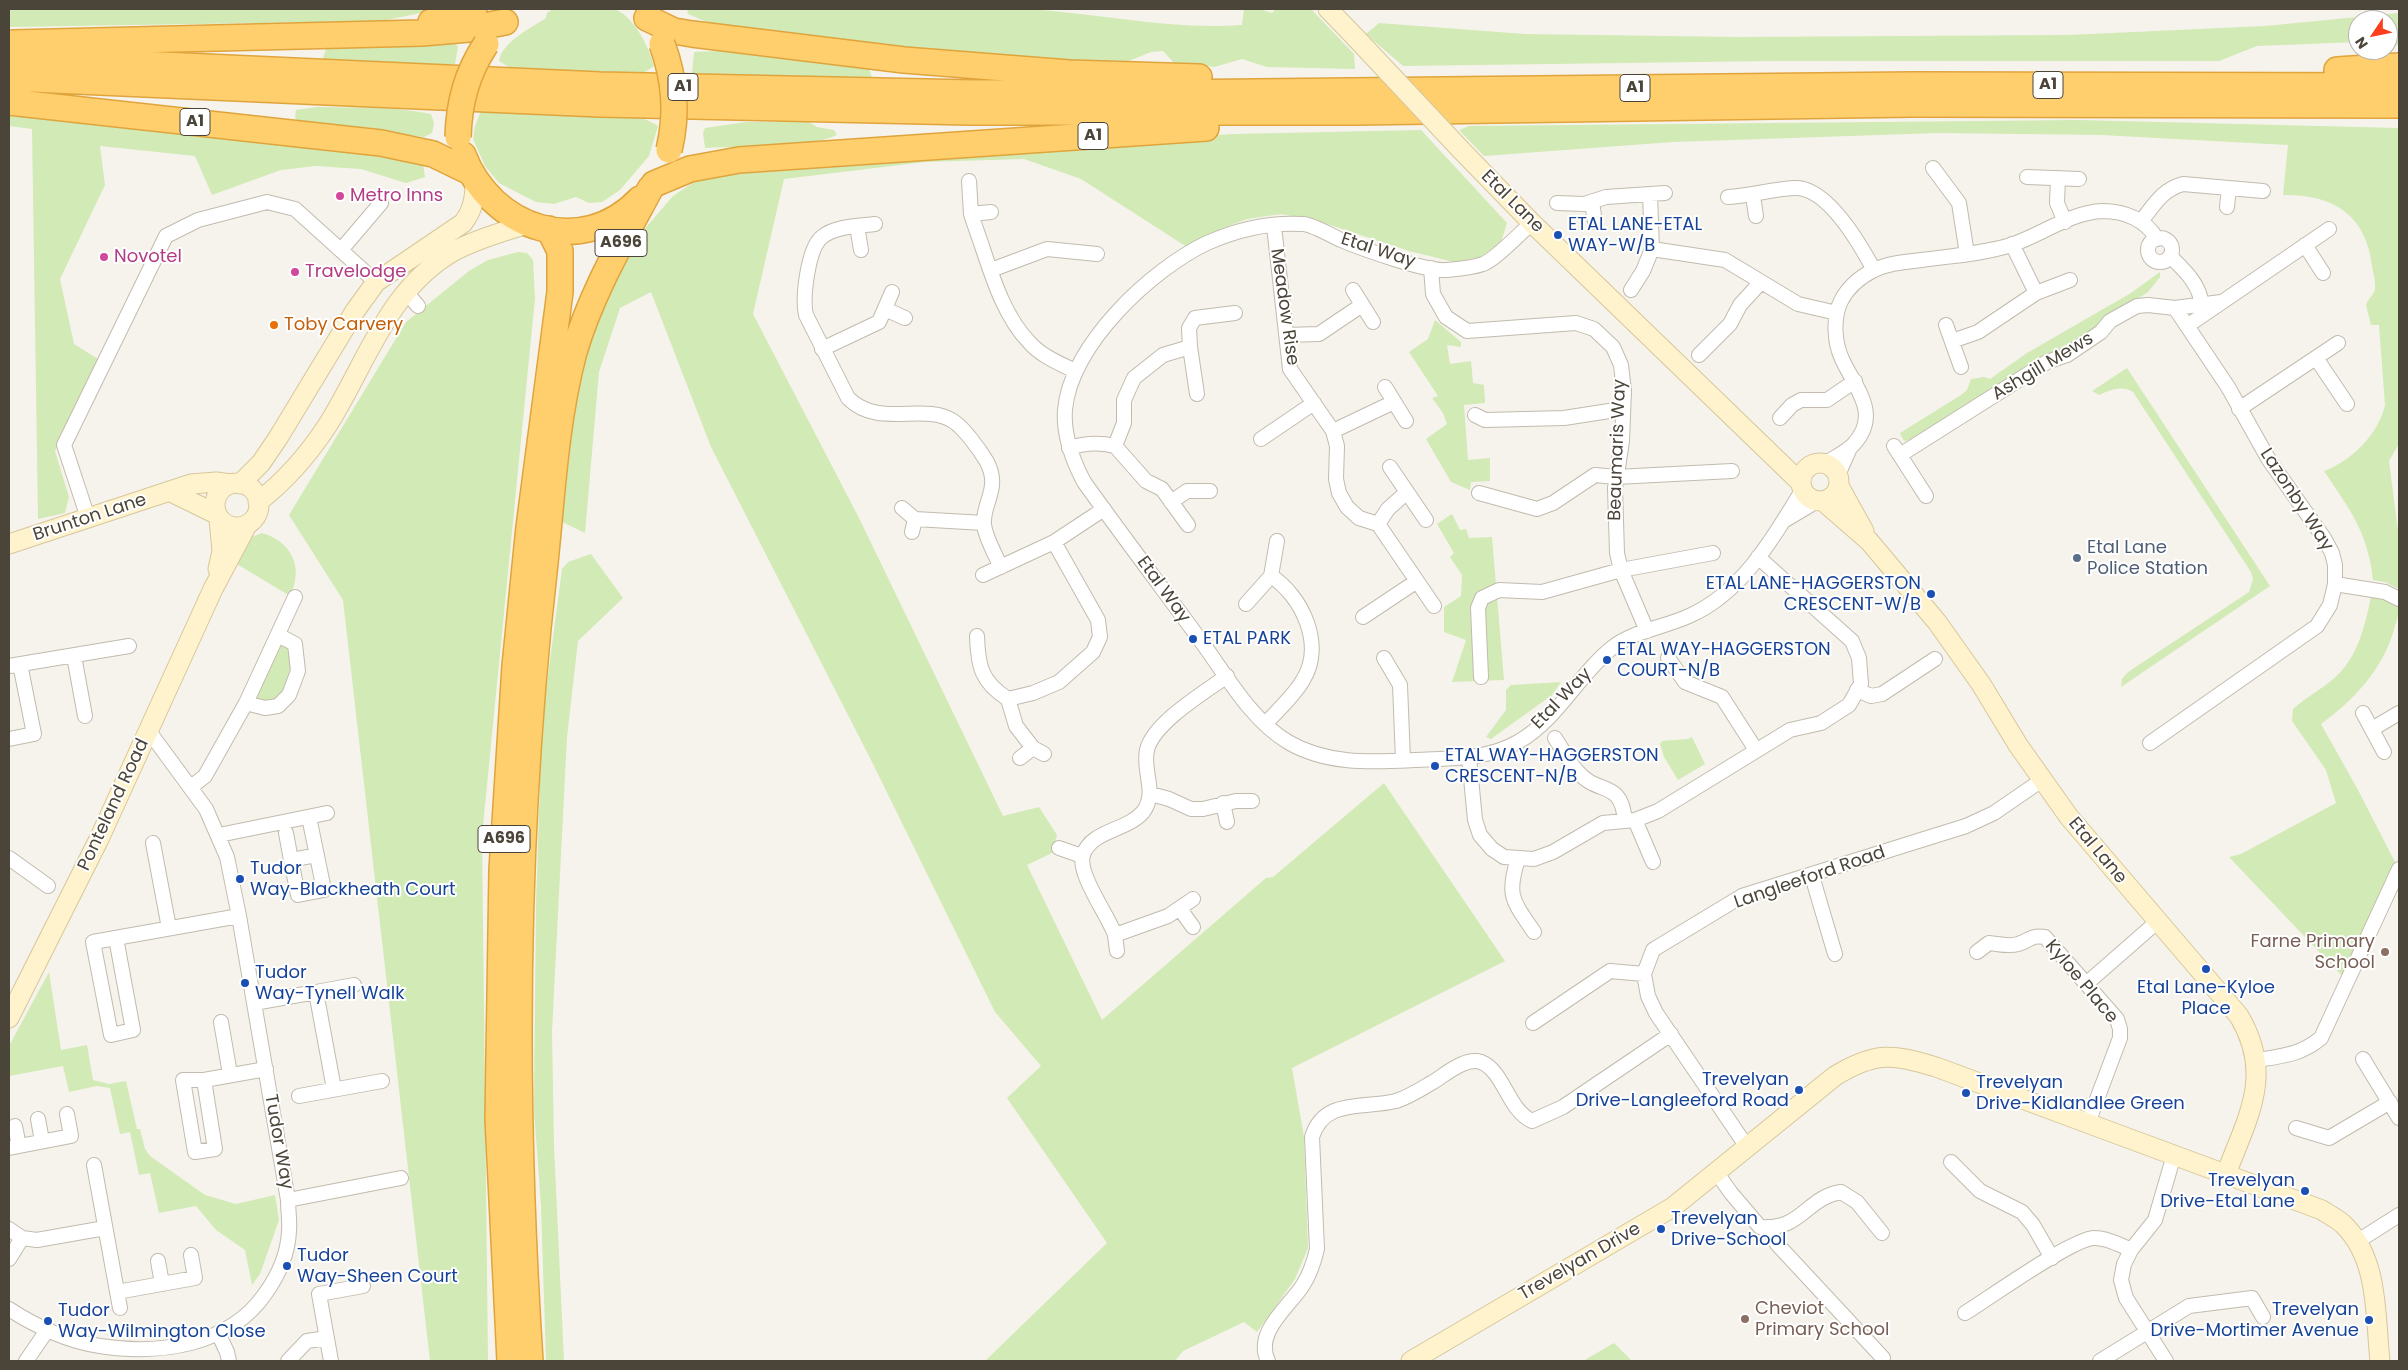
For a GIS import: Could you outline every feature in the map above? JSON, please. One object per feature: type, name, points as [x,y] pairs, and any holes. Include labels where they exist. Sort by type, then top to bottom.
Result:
[{"type":"highway","points":[[383,33],[474,9]]},
{"type":"highway","points":[[513,15],[486,44],[477,57],[464,88],[458,120],[458,136],[472,176],[498,207],[538,227],[571,230],[601,224],[634,206],[652,187],[669,150],[675,104],[671,73],[649,12]]},
{"type":"highway","name":"A1","points":[[649,12],[669,15],[727,39],[904,60],[1068,72],[1251,79],[1358,102]]},
{"type":"highway","points":[[9,43],[469,29],[513,15]]},
{"type":"highway","name":"A1","points":[[9,58],[600,85],[1358,102],[1913,104],[2399,86]]},
{"type":"highway","points":[[2186,94],[2275,74],[2399,66]]},
{"type":"highway","name":"A1","points":[[9,78],[600,104],[969,112],[1358,102]]},
{"type":"highway","points":[[2186,94],[2277,115],[2399,121]]},
{"type":"highway","name":"A1","points":[[2186,94],[2399,105]]},
{"type":"highway","name":"A1","points":[[9,102],[381,143],[433,154],[472,176]]},
{"type":"highway","name":"A1","points":[[652,187],[690,169],[739,160],[1280,124],[1358,102]]},
{"type":"highway","name":"A696","points":[[530,1361],[519,1161],[518,1033],[523,841],[538,624],[565,391],[574,353],[602,278],[652,187]]},
{"type":"highway","name":"A696","points":[[510,1361],[498,1119],[502,870],[516,656],[532,507],[560,292],[560,251],[538,227]]},
{"type":"street","name":"Etal Lane","points":[[1328,9],[1532,223],[1747,430],[1819,483],[1958,650],[2042,780],[2088,841],[2240,1016],[2251,1038],[2257,1060],[2258,1079],[2254,1098],[2226,1174]]},
{"type":"street","points":[[1933,168],[1959,204],[1967,254]]},
{"type":"street","points":[[235,484],[248,487],[255,494],[258,502],[254,519],[247,525],[232,526],[218,516],[216,498],[222,489],[235,484],[261,463],[355,310],[376,282],[463,224],[470,214],[475,198],[472,176]]},
{"type":"street","points":[[2027,177],[2079,179]]},
{"type":"street","points":[[2058,178],[2057,203],[2066,222]]},
{"type":"street","points":[[969,181],[971,214],[991,270],[1015,324],[1029,343],[1050,359],[1075,371]]},
{"type":"street","points":[[2142,220],[2163,194],[2183,184],[2263,191]]},
{"type":"street","points":[[1728,197],[1753,196],[1793,188],[1809,190],[1829,206],[1845,226],[1874,270]]},
{"type":"street","points":[[2227,207],[2229,188]]},
{"type":"street","points":[[1557,203],[1584,204],[1606,196],[1664,193]]},
{"type":"street","points":[[1631,290],[1643,271],[1652,249],[1650,194]]},
{"type":"street","points":[[1753,196],[1756,216]]},
{"type":"street","points":[[88,518],[64,445],[166,236],[198,220],[267,202],[295,209],[376,282]]},
{"type":"street","points":[[1592,202],[1595,222]]},
{"type":"street","points":[[341,250],[381,203]]},
{"type":"street","points":[[1780,418],[1792,405],[1801,400],[1827,400],[1856,381],[1840,351],[1836,327],[1837,313],[1840,302],[1852,284],[1874,270],[1895,264],[1967,254],[2012,244],[2066,222],[2104,211],[2142,220],[2157,239],[2168,241],[2172,248],[2170,256],[2163,262],[2151,257],[2150,245],[2157,239]]},
{"type":"street","points":[[971,214],[991,212]]},
{"type":"street","name":"Etal Way","points":[[1532,223],[1484,264],[1443,270],[1351,244],[1304,224],[1249,228],[1206,244],[1165,270],[1138,291],[1093,343],[1075,371],[1068,389],[1065,410],[1069,448],[1084,482],[1227,676],[1265,724],[1289,743],[1311,753],[1335,760],[1403,760],[1469,757],[1496,752],[1520,741],[1554,712],[1585,674],[1615,645],[1647,631],[1690,616],[1715,603],[1740,581],[1784,521],[1851,447],[1862,432],[1865,423],[1864,402],[1856,381]]},
{"type":"street","points":[[875,224],[831,232],[822,237],[816,245],[804,303],[806,315],[848,398],[858,408],[873,413],[936,416],[953,421],[975,444],[988,463],[992,479],[984,523],[1001,567]]},
{"type":"street","points":[[857,226],[861,250]]},
{"type":"street","name":"Meadow Rise","points":[[1274,226],[1290,369],[1333,431],[1337,446],[1336,479],[1339,493],[1347,507],[1359,518],[1378,524]]},
{"type":"street","points":[[258,502],[279,486],[327,426],[372,343],[412,299],[426,272],[455,251],[538,227]]},
{"type":"street","name":"Ashgill Mews","points":[[2187,326],[2329,229]]},
{"type":"street","points":[[2012,244],[2036,292]]},
{"type":"street","points":[[2305,245],[2324,273]]},
{"type":"street","points":[[991,270],[1047,249],[1097,254]]},
{"type":"street","points":[[1652,249],[1725,260],[1798,304],[1837,313]]},
{"type":"street","points":[[2170,256],[2190,276],[2201,293],[2202,305]]},
{"type":"street","name":"Beaumaris Way","points":[[1431,268],[1433,294],[1446,317],[1467,331],[1576,323],[1594,329],[1613,347],[1621,365],[1624,390],[1622,441],[1616,477],[1614,522],[1617,553],[1621,570],[1647,631]]},
{"type":"street","points":[[1952,341],[1978,332],[2036,292],[2070,280]]},
{"type":"street","points":[[1699,355],[1730,324],[1740,305],[1761,282]]},
{"type":"street","points":[[1353,290],[1373,322]]},
{"type":"street","points":[[822,349],[879,322],[892,292]]},
{"type":"street","name":"Ashgill Mews","points":[[1926,496],[1897,450],[2048,362],[2067,355],[2100,332],[2110,322],[2137,306],[2175,308],[2221,302]]},
{"type":"street","points":[[1286,335],[1319,334],[1362,305]]},
{"type":"street","name":"Lazonby Way","points":[[2150,743],[2317,626],[2330,605],[2335,584],[2335,566],[2324,538],[2269,460],[2228,388],[2175,308]]},
{"type":"street","points":[[885,309],[905,318]]},
{"type":"street","points":[[1197,394],[1189,328],[1195,318],[1236,313]]},
{"type":"street","points":[[1946,325],[1961,367]]},
{"type":"street","points":[[2239,409],[2338,343]]},
{"type":"street","points":[[1115,446],[1124,423],[1124,400],[1134,378],[1163,355],[1190,346]]},
{"type":"street","points":[[2316,358],[2347,404]]},
{"type":"street","points":[[1385,387],[1406,422]]},
{"type":"street","points":[[1333,431],[1394,402]]},
{"type":"street","points":[[1262,439],[1314,403]]},
{"type":"street","points":[[1475,415],[1485,420],[1564,418],[1622,409]]},
{"type":"street","points":[[1069,448],[1101,442],[1115,446],[1146,481],[1162,489],[1188,525]]},
{"type":"street","points":[[1390,467],[1426,520]]},
{"type":"street","points":[[1479,493],[1536,509],[1553,503],[1595,475],[1616,477],[1732,471]]},
{"type":"street","name":"Brunton Lane","points":[[9,544],[191,484],[216,482],[235,484]]},
{"type":"street","points":[[1171,502],[1187,491],[1210,491]]},
{"type":"street","name":"Brunton Lane","points":[[171,492],[218,516]]},
{"type":"street","points":[[1407,492],[1388,509],[1378,524],[1434,606]]},
{"type":"street","points":[[902,508],[914,526],[984,523]]},
{"type":"street","points":[[983,575],[1054,542],[1104,509]]},
{"type":"street","name":"Ponteland Road","points":[[213,590],[222,551],[218,516]]},
{"type":"street","name":"Ponteland Road","points":[[9,1018],[99,839],[213,590],[247,525]]},
{"type":"street","points":[[1246,604],[1271,576],[1277,541]]},
{"type":"street","points":[[1008,699],[1034,693],[1059,682],[1093,652],[1100,637],[1098,620],[1054,542]]},
{"type":"street","points":[[1481,676],[1478,608],[1482,598],[1499,590],[1542,592],[1621,570],[1713,553]]},
{"type":"street","points":[[1469,757],[1474,820],[1480,835],[1492,849],[1504,857],[1534,860],[1553,852],[1591,828],[1603,824],[1630,821],[1675,801],[1790,730],[1821,723],[1849,706],[1861,684],[1859,658],[1852,641],[1758,557]]},
{"type":"street","points":[[1265,724],[1304,680],[1311,661],[1311,634],[1302,610],[1286,585],[1271,576]]},
{"type":"street","points":[[1363,617],[1417,581]]},
{"type":"street","points":[[2335,584],[2385,592],[2399,599]]},
{"type":"street","points":[[191,787],[205,776],[246,703],[295,597]]},
{"type":"street","points":[[246,703],[265,708],[278,706],[289,695],[298,672],[295,644],[278,635]]},
{"type":"street","points":[[977,636],[978,660],[986,680],[995,691],[1008,699],[1016,726],[1039,751],[1020,758]]},
{"type":"street","points":[[9,739],[34,734],[14,665],[129,646]]},
{"type":"street","points":[[74,656],[85,716]]},
{"type":"street","points":[[1384,658],[1400,685],[1403,760]]},
{"type":"street","points":[[1668,658],[1685,682],[1722,697],[1756,750]]},
{"type":"street","points":[[1857,690],[1871,696],[1882,694],[1935,658]]},
{"type":"street","points":[[1117,951],[1115,935],[1083,874],[1082,856],[1093,841],[1130,823],[1141,814],[1149,803],[1151,794],[1146,758],[1147,749],[1156,732],[1227,676]]},
{"type":"street","points":[[2363,713],[2384,752]]},
{"type":"street","points":[[2372,729],[2399,713]]},
{"type":"street","name":"Tudor Way","points":[[9,1309],[48,1329],[90,1344],[123,1348],[184,1344],[219,1335],[246,1316],[273,1283],[284,1259],[289,1231],[288,1200],[239,916],[228,863],[219,835],[191,787],[148,730]]},
{"type":"street","points":[[1556,738],[1577,772],[1589,782],[1618,795],[1653,862]]},
{"type":"street","name":"Langleeford Road","points":[[1644,974],[1653,950],[1742,896],[1812,876],[1966,826],[1994,813],[2042,780]]},
{"type":"street","points":[[1151,794],[1169,799],[1191,809],[1203,809],[1223,803],[1252,801]]},
{"type":"street","points":[[1223,803],[1227,822]]},
{"type":"street","points":[[219,835],[327,813]]},
{"type":"street","points":[[286,833],[298,895],[324,890],[309,817]]},
{"type":"street","points":[[153,844],[169,928]]},
{"type":"street","points":[[1059,848],[1082,856]]},
{"type":"street","points":[[291,860],[317,855]]},
{"type":"street","points":[[9,858],[48,886]]},
{"type":"street","points":[[1518,859],[1511,879],[1510,892],[1534,932]]},
{"type":"street","points":[[2257,1060],[2291,1055],[2306,1050],[2321,1038],[2352,976],[2399,869]]},
{"type":"street","points":[[1812,876],[1834,954]]},
{"type":"street","points":[[1115,935],[1159,920],[1180,909],[1193,899]]},
{"type":"street","points":[[1180,909],[1193,927]]},
{"type":"street","points":[[116,938],[133,1030],[111,1035],[93,942],[239,916]]},
{"type":"street","points":[[2086,984],[2158,921]]},
{"type":"street","name":"Kyloe Place","points":[[1977,952],[1990,942],[2006,946],[2019,944],[2034,936],[2046,938],[2117,1019],[2120,1038],[2088,1122]]},
{"type":"street","points":[[1533,1024],[1610,971],[1644,974],[1648,996],[1671,1034],[1747,1147]]},
{"type":"street","points":[[254,1003],[354,985]]},
{"type":"street","points":[[316,992],[334,1090]]},
{"type":"street","points":[[221,1022],[230,1074]]},
{"type":"street","points":[[1268,1361],[1264,1354],[1268,1330],[1303,1286],[1315,1257],[1318,1234],[1312,1137],[1316,1126],[1325,1115],[1337,1109],[1395,1101],[1407,1097],[1468,1061],[1480,1062],[1488,1066],[1517,1112],[1532,1121],[1563,1107],[1671,1034]]},
{"type":"street","name":"Trevelyan Drive","points":[[1411,1361],[1673,1207],[1835,1076],[1856,1063],[1877,1057],[1899,1056],[1936,1067],[2088,1122],[2322,1210],[2343,1224],[2358,1241],[2369,1263],[2380,1361]]},
{"type":"street","points":[[2363,1059],[2399,1118]]},
{"type":"street","points":[[204,1080],[215,1149],[195,1152],[183,1080],[204,1080],[266,1069]]},
{"type":"street","points":[[299,1096],[382,1081]]},
{"type":"street","points":[[2296,1128],[2329,1138],[2390,1102]]},
{"type":"street","points":[[15,1126],[14,1147],[71,1136],[68,1114]]},
{"type":"street","points":[[38,1119],[42,1142]]},
{"type":"street","points":[[2166,1361],[2126,1298],[2121,1280],[2124,1264],[2131,1250],[2155,1220],[2174,1155]]},
{"type":"street","points":[[1950,1162],[1980,1191],[2022,1212],[2033,1225],[2052,1258]]},
{"type":"street","points":[[94,1165],[120,1308]]},
{"type":"street","points":[[1716,1173],[1760,1227],[1775,1228],[1792,1222],[1826,1196],[1841,1192],[1857,1202],[1882,1233]]},
{"type":"street","points":[[288,1200],[401,1178]]},
{"type":"street","points":[[2358,1241],[2399,1215]]},
{"type":"street","points":[[9,1229],[22,1238],[37,1240],[105,1228]]},
{"type":"street","points":[[1768,1228],[1777,1244],[1883,1358]]},
{"type":"street","points":[[9,1259],[22,1238]]},
{"type":"street","points":[[1966,1313],[2074,1243],[2095,1238],[2122,1245],[2131,1250]]},
{"type":"street","points":[[117,1292],[195,1278],[191,1255]]},
{"type":"street","points":[[158,1261],[162,1284]]},
{"type":"street","points":[[331,1361],[319,1294],[363,1286]]},
{"type":"street","points":[[2100,1361],[2189,1306],[2252,1298],[2263,1317]]},
{"type":"street","points":[[26,1361],[48,1329]]},
{"type":"street","points":[[219,1335],[229,1361]]},
{"type":"street","points":[[288,1361],[307,1341],[327,1338]]},
{"type":"green space","points":[[9,9],[440,9],[382,21],[9,27]]},
{"type":"green space","points":[[553,9],[615,9],[635,26],[649,50],[654,66],[642,74],[530,71],[510,68],[499,61],[501,54],[511,42],[546,18],[547,13]]},
{"type":"green space","points":[[687,9],[1030,9],[1163,23],[1216,26],[1242,25],[1244,9],[1260,9],[1272,13],[1276,9],[1311,9],[1354,54],[1355,69],[1267,67],[1242,59],[1214,67],[1194,63],[1175,64],[1163,51],[1151,52],[1119,65],[920,52],[721,28],[688,14]]},
{"type":"green space","points":[[2399,13],[2399,45],[2398,45]]},
{"type":"green space","points":[[2348,18],[2348,42],[2257,46],[2219,61],[1773,61],[1403,66],[1366,34],[1379,23],[1525,34],[1736,37],[2068,35],[2265,26]]},
{"type":"green space","points":[[454,41],[458,47],[455,64],[385,65],[322,61],[327,46]]},
{"type":"green space","points":[[717,51],[859,66],[869,69],[872,77],[864,80],[824,76],[791,79],[692,73],[694,52]]},
{"type":"green space","points":[[317,107],[417,111],[431,114],[434,123],[432,133],[424,137],[298,123],[295,117],[296,110]]},
{"type":"green space","points":[[9,109],[422,157],[425,177],[406,183],[361,169],[315,166],[281,170],[212,195],[195,156],[100,146],[105,185],[60,279],[74,344],[98,359],[55,451],[69,497],[65,513],[38,519],[32,129],[9,126]]},
{"type":"green space","points":[[481,111],[555,115],[622,114],[647,120],[658,126],[649,156],[620,190],[602,202],[589,203],[576,197],[554,204],[536,202],[499,183],[485,166],[473,139],[475,126]]},
{"type":"green space","points":[[2079,120],[2399,128],[2399,444],[2389,461],[2399,539],[2399,589],[2385,582],[2373,580],[2371,563],[2362,535],[2350,510],[2324,471],[2344,460],[2363,445],[2377,426],[2385,405],[2379,325],[2371,325],[2366,305],[2375,286],[2368,248],[2354,220],[2344,211],[2331,203],[2317,198],[2283,195],[2288,145],[2101,135],[1938,133],[1673,142],[1484,156],[1459,130],[1469,126]]},
{"type":"green space","points":[[746,122],[809,122],[817,127],[834,130],[837,135],[805,144],[789,146],[705,148],[703,133],[705,128]]},
{"type":"green space","points":[[1421,130],[1507,223],[1501,242],[1481,257],[1454,262],[1409,251],[1318,221],[1281,214],[1247,219],[1210,233],[1187,247],[1081,179],[1024,159],[925,162],[784,179],[753,314],[859,518],[1003,816],[1039,807],[1057,835],[1052,853],[1027,865],[1102,1020],[1266,878],[1273,877],[1384,783],[1505,961],[1292,1068],[1304,1137],[1308,1248],[1295,1279],[1257,1332],[1244,1322],[1183,1351],[1175,1361],[985,1361],[1107,1243],[1007,1098],[1041,1066],[995,1012],[871,760],[711,447],[651,292],[620,308],[599,372],[585,533],[562,522],[577,389],[599,307],[642,232],[673,196],[703,176],[891,153],[1234,134]]},
{"type":"green space","points":[[518,252],[527,253],[533,260],[535,298],[482,836],[488,1361],[430,1361],[343,600],[289,515],[406,322],[469,271],[488,260]]},
{"type":"green space","points":[[2160,272],[2160,277],[2148,292],[2060,350],[2034,360],[1976,400],[1909,440],[1904,441],[1900,433],[1961,395],[1967,390],[1971,379],[1984,377],[1990,379],[2027,353],[2131,293]]},
{"type":"green space","points":[[1435,320],[1461,342],[1461,347],[1447,345],[1450,364],[1471,361],[1473,383],[1484,385],[1485,403],[1464,405],[1468,460],[1490,458],[1490,481],[1471,482],[1470,490],[1451,482],[1426,439],[1447,424],[1443,413],[1432,398],[1438,396],[1409,352],[1428,339]]},
{"type":"green space","points":[[2127,368],[2270,586],[2121,687],[2122,679],[2128,672],[2249,592],[2253,579],[2251,572],[2133,392],[2120,389],[2099,395],[2092,391]]},
{"type":"green space","points":[[1452,514],[1460,530],[1466,529],[1469,538],[1492,537],[1504,680],[1452,682],[1466,640],[1444,632],[1444,607],[1461,596],[1462,575],[1450,557],[1454,553],[1437,524]]},
{"type":"green space","points":[[262,533],[281,543],[288,549],[292,557],[296,575],[290,596],[237,564],[252,537]]},
{"type":"green space","points":[[591,554],[623,598],[578,641],[567,737],[552,1031],[554,1146],[564,1361],[546,1361],[541,1206],[534,1110],[536,904],[542,721],[562,569],[568,562]]},
{"type":"green space","points":[[2371,597],[2385,600],[2399,607],[2389,644],[2375,671],[2366,683],[2321,724],[2395,862],[2343,977],[2229,857],[2241,854],[2336,803],[2326,770],[2292,721],[2293,709],[2337,676],[2345,667],[2362,634]]},
{"type":"green space","points":[[279,645],[292,649],[287,683],[278,702],[257,701],[254,697]]},
{"type":"green space","points":[[1561,682],[1552,695],[1491,739],[1486,737],[1506,710],[1506,690],[1511,685]]},
{"type":"green space","points":[[1692,737],[1705,764],[1678,780],[1664,757],[1660,744],[1662,741]]},
{"type":"green space","points":[[49,972],[61,1050],[87,1045],[93,1080],[109,1084],[126,1081],[137,1129],[140,1129],[145,1149],[150,1156],[205,1195],[236,1204],[275,1195],[279,1220],[260,1274],[252,1285],[245,1250],[216,1230],[196,1206],[159,1213],[150,1173],[139,1175],[130,1132],[120,1134],[110,1088],[97,1086],[69,1092],[63,1066],[9,1076],[9,1046]]},
{"type":"green space","points":[[1614,1343],[1632,1361],[1583,1361]]},
{"type":"place","name":"Metro Inns","points":[[340,196]]},
{"type":"place","name":"ETAL LANE-ETAL WAY-W/B","points":[[1558,235]]},
{"type":"place","name":"Novotel","points":[[104,257]]},
{"type":"place","name":"Travelodge","points":[[295,272]]},
{"type":"place","name":"Toby Carvery","points":[[274,325]]},
{"type":"place","name":"Etal Lane Police Station","points":[[2077,558]]},
{"type":"place","name":"ETAL LANE-HAGGERSTON CRESCENT-W/B","points":[[1931,594]]},
{"type":"place","name":"ETAL PARK","points":[[1193,639]]},
{"type":"place","name":"ETAL WAY-HAGGERSTON COURT-N/B","points":[[1607,660]]},
{"type":"place","name":"ETAL WAY-HAGGERSTON CRESCENT-N/B","points":[[1435,766]]},
{"type":"place","name":"Tudor Way-Blackheath Court","points":[[240,879]]},
{"type":"place","name":"Farne Primary School","points":[[2385,952]]},
{"type":"place","name":"Etal Lane-Kyloe Place","points":[[2206,969]]},
{"type":"place","name":"Tudor Way-Tynell Walk","points":[[245,983]]},
{"type":"place","name":"Trevelyan Drive-Langleeford Road","points":[[1799,1090]]},
{"type":"place","name":"Trevelyan Drive-Kidlandlee Green","points":[[1966,1093]]},
{"type":"place","name":"Trevelyan Drive-Etal Lane","points":[[2305,1191]]},
{"type":"place","name":"Trevelyan Drive-School","points":[[1661,1229]]},
{"type":"place","name":"Tudor Way-Sheen Court","points":[[287,1266]]},
{"type":"place","name":"Cheviot Primary School","points":[[1745,1319]]},
{"type":"place","name":"Trevelyan Drive-Mortimer Avenue","points":[[2369,1320]]},
{"type":"place","name":"Tudor Way-Wilmington Close","points":[[48,1321]]}]
